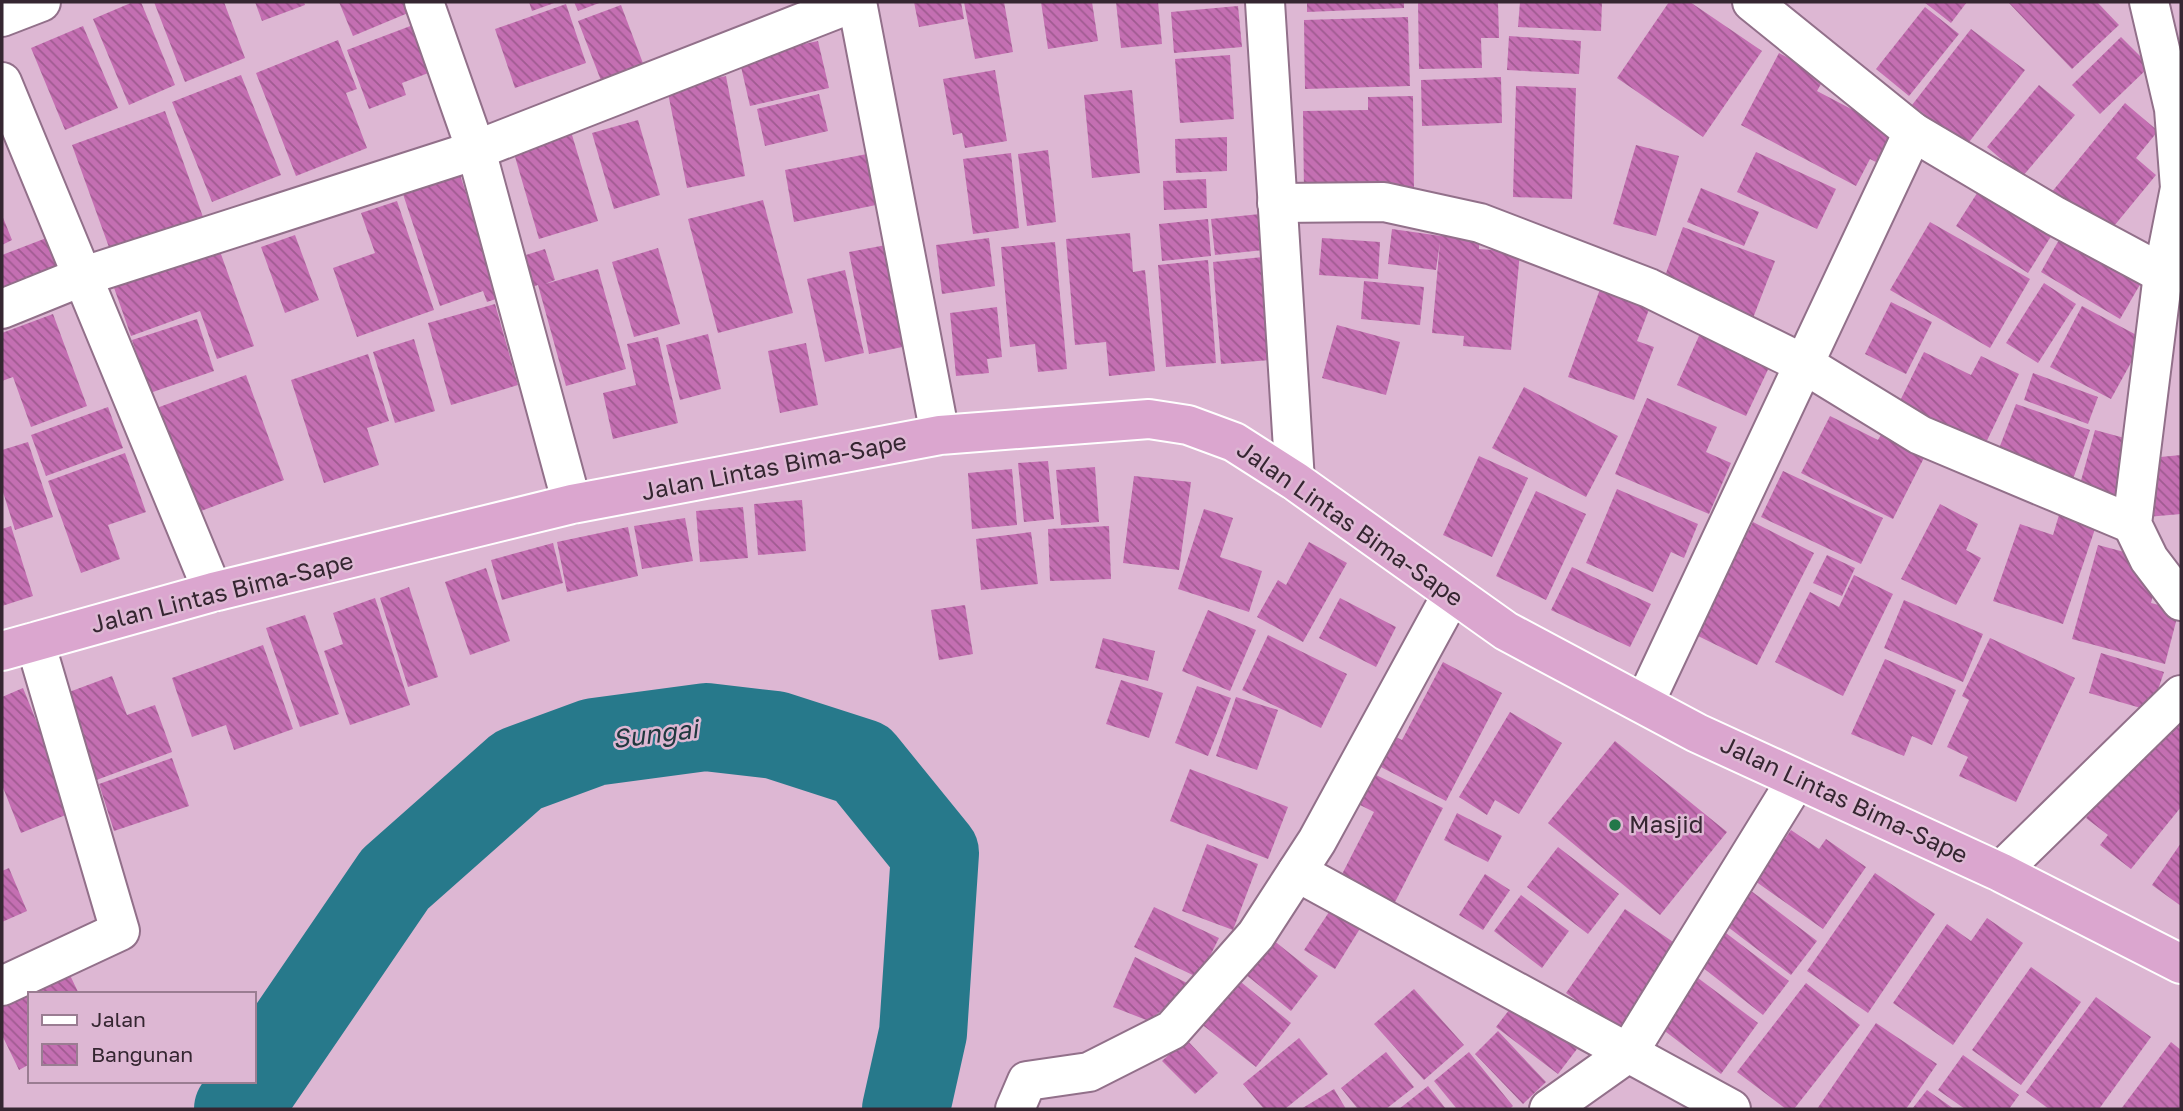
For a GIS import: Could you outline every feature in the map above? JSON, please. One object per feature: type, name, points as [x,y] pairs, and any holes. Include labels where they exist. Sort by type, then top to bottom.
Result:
[{"type":"highway","name":"Jalan Lintas Bima-Sape","points":[[18,646],[213,592],[572,504],[940,435],[1149,419],[1188,425],[1234,442],[1294,481],[1506,631],[1697,733],[2000,872],[2181,964]]},
{"type":"street","points":[[2,17],[41,2]]},
{"type":"street","points":[[424,2],[476,150],[572,504]]},
{"type":"street","points":[[2,309],[81,277],[476,150],[856,2],[940,435]]},
{"type":"street","points":[[1265,2],[1294,481]]},
{"type":"street","points":[[1752,2],[1913,132],[2055,216],[2163,274]]},
{"type":"street","points":[[2149,2],[2174,109],[2180,188],[2163,274],[2132,524],[2149,559],[2181,601]]},
{"type":"street","points":[[2,82],[213,592]]},
{"type":"street","points":[[1644,704],[1913,132]]},
{"type":"street","points":[[1277,203],[1384,202],[1480,223],[1649,288],[1804,364],[1920,435],[2132,524]]},
{"type":"street","points":[[1015,1109],[1027,1081],[1089,1072],[1172,1030],[1256,935],[1317,841],[1452,594]]},
{"type":"street","points":[[2,986],[120,930],[18,646]]},
{"type":"street","points":[[2000,872],[2181,695]]},
{"type":"street","points":[[1549,1109],[1628,1053],[1797,779]]},
{"type":"street","points":[[1297,872],[1731,1109]]},
{"type":"building","points":[[133,2],[141,2],[175,85],[129,105],[93,19]]},
{"type":"building","points":[[154,2],[224,2],[245,58],[185,82]]},
{"type":"building","points":[[255,2],[304,2],[305,5],[262,21]]},
{"type":"building","points":[[339,2],[418,2],[420,8],[353,36]]},
{"type":"building","points":[[529,2],[557,2],[532,11]]},
{"type":"building","points":[[574,2],[602,2],[578,11]]},
{"type":"building","points":[[914,2],[961,2],[964,19],[919,27]]},
{"type":"building","points":[[964,2],[1004,2],[1013,52],[975,59]]},
{"type":"building","points":[[1041,2],[1092,2],[1098,41],[1048,49]]},
{"type":"building","points":[[1116,2],[1158,2],[1162,44],[1121,48]]},
{"type":"building","points":[[1307,2],[1404,2],[1404,8],[1307,12]]},
{"type":"building","points":[[1418,2],[1498,2],[1499,38],[1481,38],[1482,68],[1419,69]]},
{"type":"building","points":[[1520,2],[1602,2],[1601,31],[1518,27]]},
{"type":"building","points":[[1669,2],[1690,2],[1762,51],[1703,137],[1617,78]]},
{"type":"building","points":[[1924,2],[1967,2],[1951,23]]},
{"type":"building","points":[[2008,2],[2097,2],[2119,25],[2072,69]]},
{"type":"building","points":[[566,4],[586,63],[515,88],[495,29]]},
{"type":"building","points":[[621,5],[644,66],[602,83],[578,21]]},
{"type":"building","points":[[1238,6],[1242,47],[1174,53],[1171,12]]},
{"type":"building","points":[[1925,7],[1959,34],[1909,96],[1876,69]]},
{"type":"building","points":[[1408,17],[1410,86],[1305,89],[1304,20]]},
{"type":"building","points":[[413,25],[431,72],[402,83],[406,95],[369,109],[347,50]]},
{"type":"building","points":[[83,26],[118,108],[65,130],[31,48]]},
{"type":"building","points":[[1971,29],[2025,70],[1966,146],[1912,105]]},
{"type":"building","points":[[1509,36],[1581,41],[1579,74],[1507,70]]},
{"type":"building","points":[[2121,37],[2150,66],[2100,114],[2072,85]]},
{"type":"building","points":[[338,40],[357,89],[346,93],[367,148],[296,176],[256,73]]},
{"type":"building","points":[[818,41],[829,88],[750,106],[739,58]]},
{"type":"building","points":[[1779,53],[1825,77],[1817,91],[1893,131],[1876,162],[1870,159],[1856,186],[1741,125]]},
{"type":"building","points":[[1230,55],[1234,119],[1180,123],[1175,59]]},
{"type":"building","points":[[995,70],[1007,141],[965,148],[962,133],[953,135],[943,79]]},
{"type":"building","points":[[241,75],[281,175],[212,202],[172,102]]},
{"type":"building","points":[[726,76],[745,176],[687,188],[667,88]]},
{"type":"building","points":[[1501,77],[1502,123],[1422,126],[1421,80]]},
{"type":"building","points":[[2039,85],[2075,115],[2022,177],[1987,147]]},
{"type":"building","points":[[1516,86],[1576,88],[1572,199],[1513,197]]},
{"type":"building","points":[[1132,90],[1140,173],[1092,178],[1084,95]]},
{"type":"building","points":[[819,94],[828,131],[765,146],[757,109]]},
{"type":"building","points":[[1413,96],[1414,192],[1304,194],[1303,111],[1368,110],[1368,97]]},
{"type":"building","points":[[2125,103],[2158,131],[2136,158],[2156,175],[2105,237],[2051,193]]},
{"type":"building","points":[[165,111],[203,217],[110,250],[72,145]]},
{"type":"building","points":[[638,120],[660,195],[614,209],[592,133]]},
{"type":"building","points":[[569,125],[598,221],[539,239],[511,143]]},
{"type":"building","points":[[1227,137],[1227,171],[1176,173],[1175,139]]},
{"type":"building","points":[[1636,145],[1679,156],[1656,236],[1613,224]]},
{"type":"building","points":[[1048,150],[1056,222],[1027,226],[1018,154]]},
{"type":"building","points":[[1756,152],[1836,189],[1817,229],[1737,192]]},
{"type":"building","points":[[1011,153],[1019,228],[973,234],[963,159]]},
{"type":"building","points":[[867,154],[876,205],[794,222],[785,170]]},
{"type":"building","points":[[459,172],[491,266],[545,249],[555,280],[545,284],[598,269],[626,369],[566,386],[538,285],[487,302],[483,291],[440,306],[402,191]]},
{"type":"building","points":[[1990,173],[2062,219],[2028,273],[1956,226]]},
{"type":"building","points":[[1206,179],[1207,208],[1164,210],[1163,181]]},
{"type":"building","points":[[1701,188],[1759,212],[1744,246],[1687,222]]},
{"type":"building","points":[[763,200],[793,313],[718,333],[688,219]]},
{"type":"building","points":[[397,201],[434,310],[357,337],[333,268],[375,253],[361,213]]},
{"type":"building","points":[[1260,214],[1264,250],[1215,255],[1211,219]]},
{"type":"building","points":[[2,215],[12,240],[2,245]]},
{"type":"building","points":[[1208,219],[1211,256],[1162,261],[1159,224]]},
{"type":"building","points":[[1930,222],[2030,279],[1990,348],[1890,290]]},
{"type":"building","points":[[1442,226],[1480,229],[1479,249],[1520,252],[1511,350],[1463,346],[1464,336],[1432,333],[1440,242],[1436,270],[1388,264],[1392,229],[1441,236]]},
{"type":"building","points":[[1683,227],[1775,261],[1753,318],[1662,284]]},
{"type":"building","points":[[2065,229],[2145,276],[2120,319],[2041,272]]},
{"type":"building","points":[[1130,233],[1133,272],[1145,270],[1155,371],[1109,376],[1106,342],[1075,345],[1066,239]]},
{"type":"building","points":[[295,235],[319,300],[285,313],[261,247]]},
{"type":"building","points":[[49,237],[63,274],[2,298],[2,255]]},
{"type":"building","points":[[989,238],[995,286],[942,294],[936,245]]},
{"type":"building","points":[[1322,238],[1380,242],[1378,279],[1319,275]]},
{"type":"building","points":[[1055,242],[1067,369],[1038,372],[1035,344],[1010,347],[1001,247]]},
{"type":"building","points":[[217,243],[254,346],[217,359],[200,311],[131,336],[112,282]]},
{"type":"building","points":[[886,245],[907,346],[869,354],[849,252]]},
{"type":"building","points":[[658,248],[680,324],[634,337],[612,262]]},
{"type":"building","points":[[1263,257],[1270,360],[1221,364],[1213,262]]},
{"type":"building","points":[[1208,260],[1216,363],[1166,367],[1158,265]]},
{"type":"building","points":[[845,270],[864,353],[825,362],[807,279]]},
{"type":"building","points":[[1364,281],[1424,287],[1420,325],[1361,319]]},
{"type":"building","points":[[1603,281],[1653,299],[1637,341],[1654,347],[1634,400],[1568,377]]},
{"type":"building","points":[[2044,283],[2076,304],[2038,363],[2006,343]]},
{"type":"building","points":[[1891,302],[1932,322],[1906,374],[1865,354]]},
{"type":"building","points":[[495,304],[518,385],[451,405],[428,323]]},
{"type":"building","points":[[2082,306],[2144,339],[2111,399],[2050,367]]},
{"type":"building","points":[[997,307],[1002,357],[987,359],[989,373],[956,376],[950,313]]},
{"type":"building","points":[[53,314],[87,406],[31,427],[13,377],[2,381],[2,333]]},
{"type":"building","points":[[197,319],[214,371],[150,393],[132,340]]},
{"type":"building","points":[[1337,325],[1400,342],[1386,395],[1322,378]]},
{"type":"building","points":[[1703,327],[1773,359],[1746,416],[1677,385]]},
{"type":"building","points":[[708,334],[721,389],[680,400],[666,345]]},
{"type":"building","points":[[658,337],[678,423],[613,439],[603,393],[636,385],[627,344]]},
{"type":"building","points":[[414,339],[435,411],[395,423],[373,352]]},
{"type":"building","points":[[806,343],[818,405],[780,413],[768,351]]},
{"type":"building","points":[[1924,352],[1971,375],[1981,356],[2019,374],[1981,453],[1895,411]]},
{"type":"building","points":[[368,354],[389,421],[367,428],[379,465],[324,483],[291,380]]},
{"type":"building","points":[[2033,373],[2098,397],[2088,424],[2024,400]]},
{"type":"building","points":[[246,375],[284,480],[193,514],[154,409]]},
{"type":"building","points":[[1524,387],[1618,436],[1586,497],[1492,448]]},
{"type":"building","points":[[1647,398],[1717,427],[1706,452],[1731,463],[1709,514],[1615,474]]},
{"type":"building","points":[[2016,404],[2090,430],[2071,485],[1995,459]]},
{"type":"building","points":[[108,407],[123,448],[46,476],[31,435]]},
{"type":"building","points":[[1830,416],[1878,440],[1886,426],[1929,448],[1893,519],[1801,473]]},
{"type":"building","points":[[2095,430],[2154,446],[2150,458],[2181,455],[2181,514],[2147,517],[2077,495]]},
{"type":"building","points":[[28,442],[53,517],[15,530],[2,489],[2,450]]},
{"type":"building","points":[[125,453],[146,512],[108,525],[120,559],[81,573],[48,481]]},
{"type":"building","points":[[1479,456],[1528,478],[1492,557],[1443,535]]},
{"type":"building","points":[[1048,461],[1054,519],[1024,522],[1018,463]]},
{"type":"building","points":[[1095,467],[1099,522],[1061,525],[1056,470]]},
{"type":"building","points":[[1012,469],[1017,525],[972,529],[968,473]]},
{"type":"building","points":[[1783,471],[1883,518],[1861,564],[1761,517]]},
{"type":"building","points":[[1134,476],[1191,482],[1179,570],[1123,563]]},
{"type":"building","points":[[1617,489],[1698,524],[1684,558],[1671,552],[1653,592],[1586,563]]},
{"type":"building","points":[[1536,491],[1586,514],[1546,600],[1496,576]]},
{"type":"building","points":[[802,500],[806,551],[758,555],[754,504]]},
{"type":"building","points":[[1940,504],[1978,524],[1966,550],[1981,558],[1956,605],[1901,579]]},
{"type":"building","points":[[2062,505],[2099,517],[2063,624],[1993,601],[2020,524],[2053,535]]},
{"type":"building","points":[[743,507],[748,558],[700,562],[696,511]]},
{"type":"building","points":[[1204,509],[1233,518],[1220,557],[1262,571],[1249,612],[1178,589]]},
{"type":"building","points":[[685,518],[693,561],[642,569],[634,526]]},
{"type":"building","points":[[1753,522],[1814,553],[1757,665],[1696,635]]},
{"type":"building","points":[[11,526],[33,596],[2,606],[2,529]]},
{"type":"building","points":[[1109,526],[1111,579],[1050,581],[1048,529]]},
{"type":"building","points":[[628,527],[638,576],[567,592],[557,542]]},
{"type":"building","points":[[1031,532],[1038,584],[981,590],[976,539]]},
{"type":"building","points":[[1309,542],[1347,563],[1303,642],[1257,617],[1278,580],[1286,585]]},
{"type":"building","points":[[553,543],[563,583],[502,600],[491,560]]},
{"type":"building","points":[[2098,545],[2162,562],[2151,603],[2179,610],[2165,664],[2072,639]]},
{"type":"building","points":[[1827,555],[1855,568],[1842,596],[1813,583]]},
{"type":"building","points":[[1572,567],[1651,604],[1630,647],[1551,610]]},
{"type":"building","points":[[486,568],[510,641],[470,655],[445,582]]},
{"type":"building","points":[[1854,575],[1893,594],[1843,696],[1775,662],[1810,592],[1839,607]]},
{"type":"building","points":[[409,587],[438,677],[408,687],[380,598]]},
{"type":"building","points":[[375,598],[410,705],[350,725],[324,651],[343,644],[333,613]]},
{"type":"building","points":[[1340,598],[1396,627],[1376,667],[1319,638]]},
{"type":"building","points":[[1904,600],[1983,634],[1963,682],[1884,648]]},
{"type":"building","points":[[965,605],[973,654],[939,660],[931,610]]},
{"type":"building","points":[[1208,610],[1256,630],[1230,691],[1182,671]]},
{"type":"building","points":[[305,615],[339,714],[300,727],[266,628]]},
{"type":"building","points":[[1268,635],[1347,674],[1321,728],[1242,690]]},
{"type":"building","points":[[1103,638],[1155,651],[1148,681],[1095,668]]},
{"type":"building","points":[[1990,638],[2075,678],[2016,802],[1959,776],[1968,757],[1947,747],[1969,700],[1962,696]]},
{"type":"building","points":[[263,645],[293,729],[234,750],[226,725],[192,737],[172,678]]},
{"type":"building","points":[[2101,653],[2164,672],[2151,711],[2089,693]]},
{"type":"building","points":[[1885,659],[1956,690],[1932,745],[1912,736],[1904,756],[1851,734]]},
{"type":"building","points":[[1443,662],[1502,693],[1446,801],[1377,765],[1392,735],[1402,740]]},
{"type":"building","points":[[112,676],[127,715],[155,705],[172,752],[83,785],[53,698]]},
{"type":"building","points":[[1121,680],[1163,693],[1149,738],[1106,724]]},
{"type":"building","points":[[1197,686],[1231,698],[1208,756],[1175,743]]},
{"type":"building","points":[[23,688],[73,812],[21,833],[2,785],[2,697]]},
{"type":"building","points":[[1236,697],[1278,710],[1257,770],[1216,756]]},
{"type":"building","points":[[1510,712],[1562,743],[1519,814],[1495,800],[1487,815],[1459,797]]},
{"type":"building","points":[[2168,716],[2181,726],[2181,807],[2131,869],[2100,845],[2108,835],[2086,818]]},
{"type":"building","points":[[1615,741],[1727,832],[1660,915],[1548,823]]},
{"type":"building","points":[[172,758],[189,806],[114,831],[99,784]]},
{"type":"building","points":[[1190,769],[1288,807],[1268,859],[1170,821]]},
{"type":"building","points":[[1368,771],[1443,808],[1393,906],[1339,880],[1374,812],[1352,801]]},
{"type":"building","points":[[1457,813],[1502,836],[1488,862],[1444,840]]},
{"type":"building","points":[[1791,830],[1819,849],[1826,839],[1866,867],[1823,929],[1755,881]]},
{"type":"building","points":[[2181,843],[2181,906],[2152,885]]},
{"type":"building","points":[[1207,844],[1258,864],[1233,930],[1182,911]]},
{"type":"building","points":[[1558,847],[1619,894],[1588,934],[1527,887]]},
{"type":"building","points":[[9,868],[27,911],[2,922],[2,871]]},
{"type":"building","points":[[1875,873],[1935,914],[1868,1013],[1807,971]]},
{"type":"building","points":[[1485,874],[1510,890],[1483,930],[1459,915]]},
{"type":"building","points":[[1750,890],[1817,941],[1791,975],[1724,924]]},
{"type":"building","points":[[1521,895],[1569,931],[1542,968],[1494,931]]},
{"type":"building","points":[[1154,907],[1219,938],[1199,978],[1134,947]]},
{"type":"building","points":[[1331,909],[1361,927],[1335,969],[1304,950]]},
{"type":"building","points":[[1625,909],[1679,946],[1619,1031],[1566,993]]},
{"type":"building","points":[[1987,918],[2023,943],[1953,1045],[1893,1003],[1947,924],[1971,941]]},
{"type":"building","points":[[1722,930],[1789,981],[1763,1015],[1697,963]]},
{"type":"building","points":[[1267,935],[1318,976],[1291,1011],[1240,970]]},
{"type":"building","points":[[1135,957],[1191,985],[1149,1021],[1113,1007]]},
{"type":"building","points":[[2031,967],[2081,1002],[2021,1085],[1972,1050]]},
{"type":"building","points":[[1690,972],[1758,1023],[1721,1074],[1653,1022]]},
{"type":"building","points":[[69,973],[78,992],[32,992]]},
{"type":"building","points":[[1236,978],[1291,1023],[1256,1067],[1200,1023]]},
{"type":"building","points":[[1806,983],[1860,1025],[1794,1109],[1786,1109],[1737,1072]]},
{"type":"building","points":[[1414,989],[1464,1045],[1424,1080],[1374,1024]]},
{"type":"building","points":[[28,994],[28,1065],[19,1070],[2,1035],[2,1007]]},
{"type":"building","points":[[2096,997],[2151,1037],[2099,1109],[2049,1109],[2026,1092]]},
{"type":"building","points":[[1516,1001],[1577,1049],[1558,1074],[1496,1027]]},
{"type":"building","points":[[1876,1023],[1937,1064],[1906,1109],[1817,1109]]},
{"type":"building","points":[[1498,1031],[1546,1082],[1523,1104],[1475,1054]]},
{"type":"building","points":[[1299,1038],[1328,1074],[1285,1109],[1264,1109],[1243,1084]]},
{"type":"building","points":[[1186,1039],[1218,1073],[1195,1094],[1162,1061]]},
{"type":"building","points":[[2171,1042],[2181,1050],[2181,1109],[2121,1109]]},
{"type":"building","points":[[1386,1052],[1414,1087],[1386,1109],[1358,1109],[1341,1088]]},
{"type":"building","points":[[1469,1052],[1513,1106],[1510,1109],[1457,1109],[1434,1081]]},
{"type":"building","points":[[1963,1055],[2019,1095],[2009,1109],[1965,1109],[1938,1090]]},
{"type":"building","points":[[1428,1086],[1446,1109],[1399,1109]]},
{"type":"building","points":[[1334,1089],[1346,1109],[1301,1109]]},
{"type":"building","points":[[1927,1090],[1954,1109],[1912,1109]]},
{"type":"waterway","name":"Sungai","points":[[256,1083],[395,879],[518,770],[594,742],[706,727],[775,735],[862,763],[935,853],[923,1033],[906,1109]]},
{"type":"waterway","name":"Sungai","points":[[238,1109],[256,1083]]},
{"type":"place","name":"Masjid","points":[[1615,825]]}]
